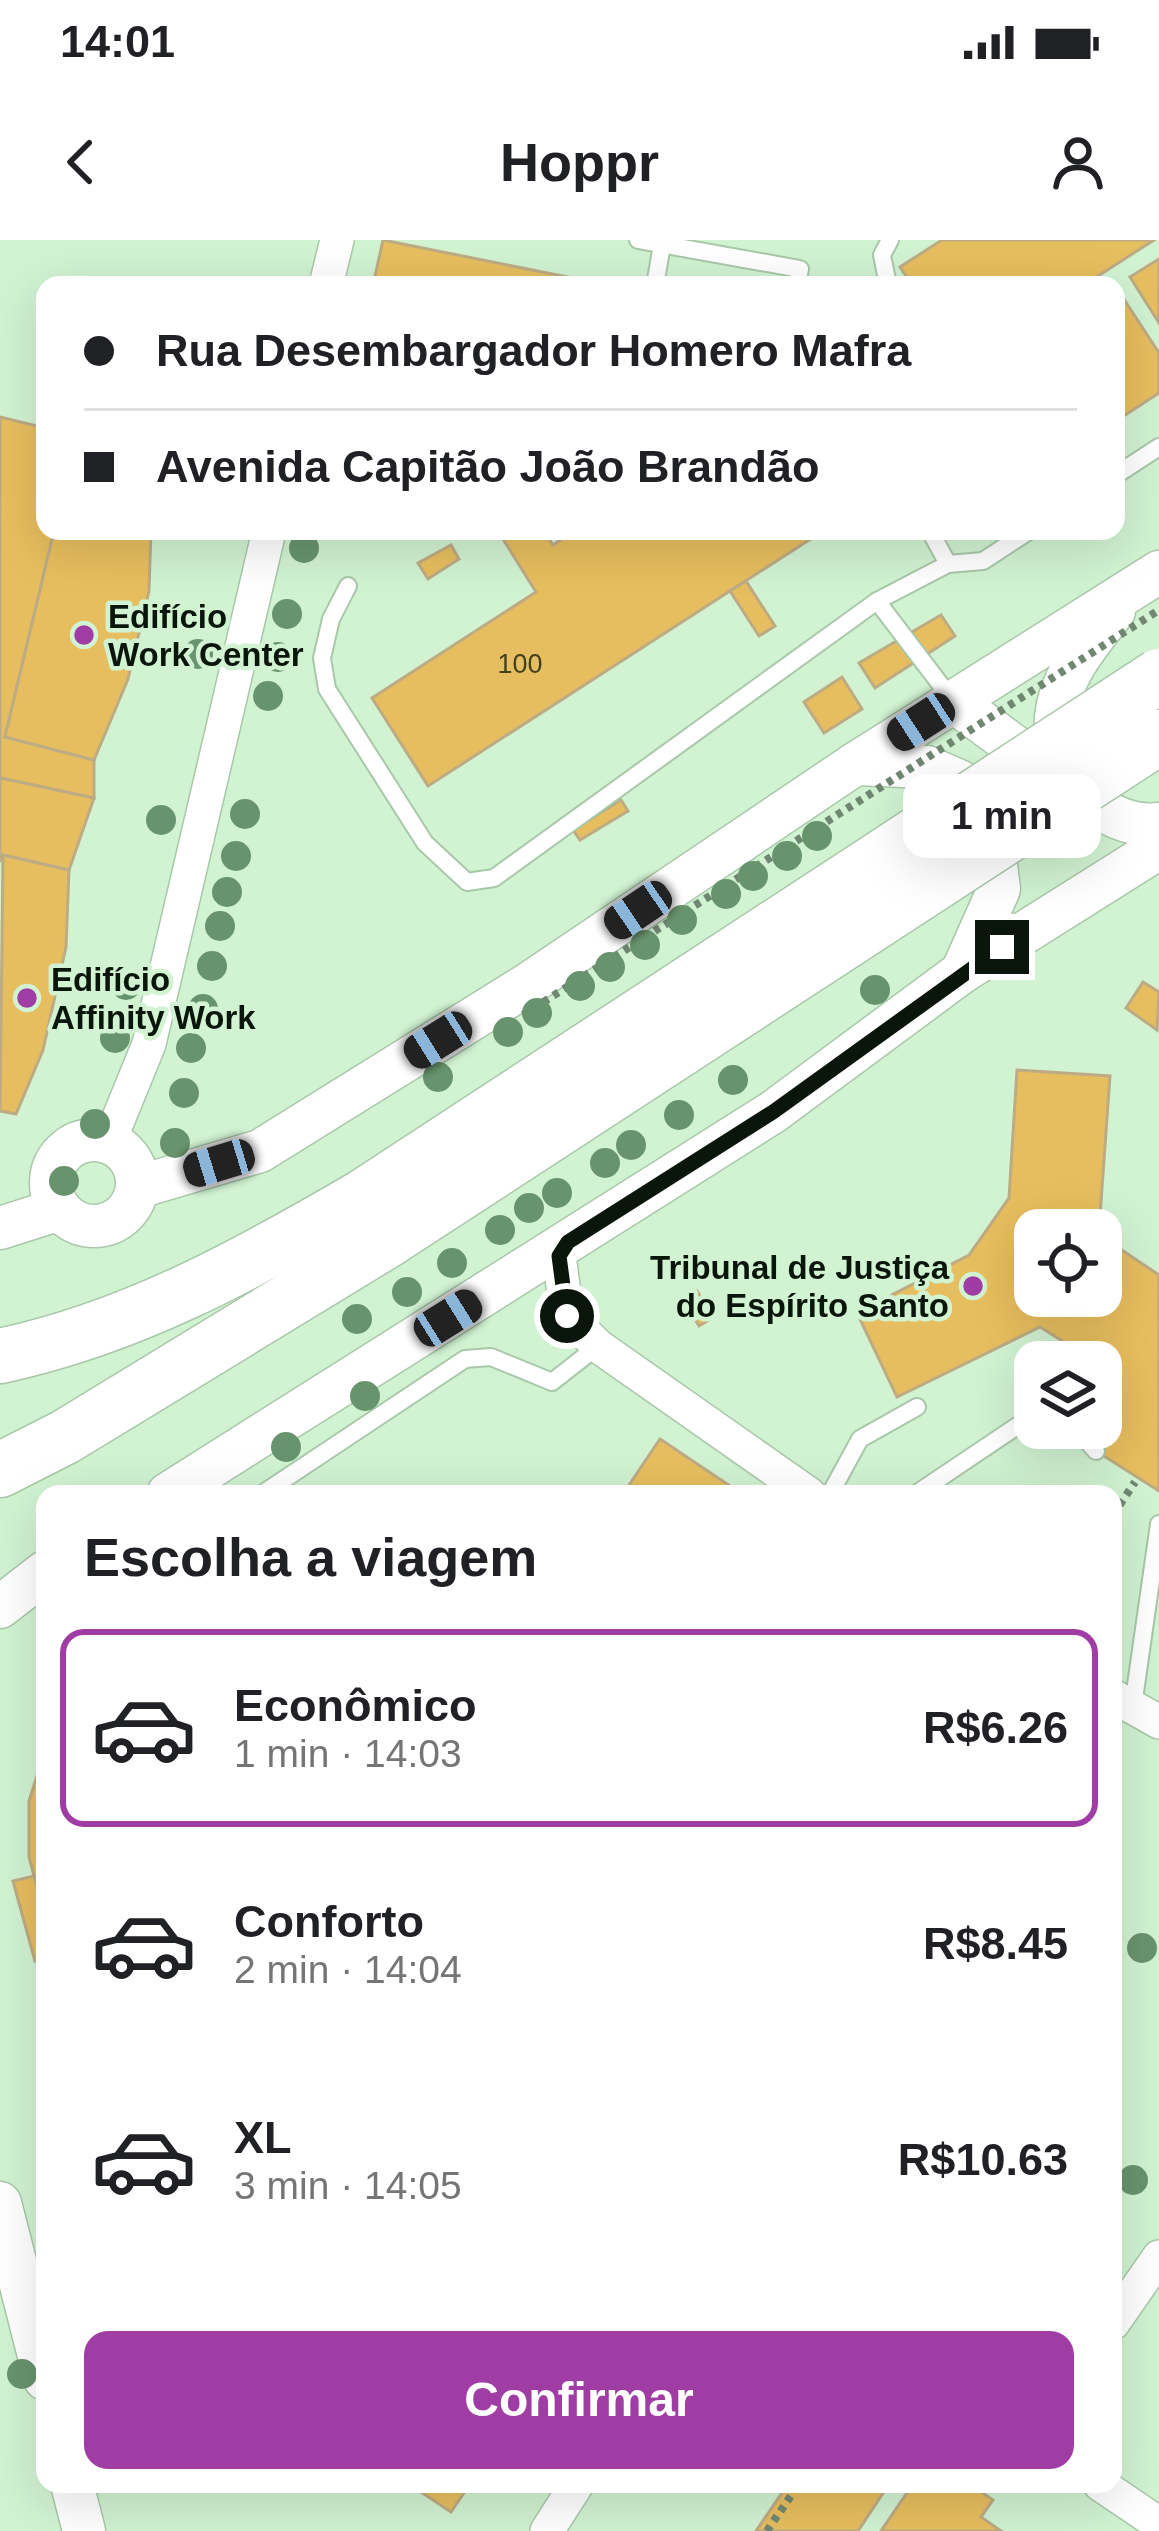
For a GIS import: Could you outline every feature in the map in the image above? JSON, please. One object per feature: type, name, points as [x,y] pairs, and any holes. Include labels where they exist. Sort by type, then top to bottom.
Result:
[{"type":"main road","points":[[0,1490],[375,1219],[1159,676]]},
{"type":"main road","points":[[0,1356],[164,1304],[252,1262],[375,1219],[1159,737]]},
{"type":"main road","points":[[0,1322],[94,1316],[164,1304]]},
{"type":"main road","points":[[0,1470],[128,1399]]},
{"type":"main road","points":[[0,1505],[128,1399]]},
{"type":"street","points":[[328,276],[337,240]]},
{"type":"street","points":[[109,1142],[149,1044],[267,540]]},
{"type":"street","points":[[138,1187],[260,1151],[530,983],[953,701],[1149,591]]},
{"type":"street","points":[[1093,805],[1066,772],[1055,718],[1073,665],[1149,591]]},
{"type":"street","points":[[953,701],[1093,805],[1139,826],[1159,824]]},
{"type":"street","points":[[855,764],[927,767],[958,781],[992,834],[999,889],[962,972]]},
{"type":"street","points":[[182,1485],[773,1112],[962,972],[1159,848]]},
{"type":"street","points":[[82,1141],[109,1142],[131,1160],[138,1187],[125,1214],[99,1226],[84,1226],[60,1209],[51,1184],[60,1157],[82,1141]]},
{"type":"street","points":[[0,1228],[60,1209]]},
{"type":"street","points":[[568,1242],[559,1256],[567,1316],[598,1346],[796,1485]]},
{"type":"street","points":[[0,1607],[36,1579]]},
{"type":"street","points":[[0,2203],[36,2344]]},
{"type":"street","points":[[1122,2310],[1159,2257]]},
{"type":"street","points":[[74,2493],[84,2531]]},
{"type":"street","points":[[547,2531],[571,2493]]},
{"type":"street","points":[[1113,2493],[1159,2524]]},
{"type":"lane","points":[[638,240],[800,269],[799,276]]},
{"type":"lane","points":[[886,276],[882,255],[890,240]]},
{"type":"lane","points":[[657,276],[662,244]]},
{"type":"lane","points":[[1125,469],[1159,447]]},
{"type":"lane","points":[[935,540],[948,564]]},
{"type":"lane","points":[[348,586],[331,619],[322,658],[327,689],[425,843],[467,882],[494,878],[877,601],[948,564],[983,561],[1015,540]]},
{"type":"lane","points":[[877,601],[953,701]]},
{"type":"lane","points":[[276,1485],[465,1359],[491,1357],[552,1382],[598,1346]]},
{"type":"lane","points":[[835,1485],[860,1439],[917,1407]]},
{"type":"lane","points":[[929,1485],[1014,1428]]},
{"type":"lane","points":[[1135,1708],[1159,1524]]},
{"type":"path","points":[[523,1015],[1149,591]]},
{"type":"path","points":[[1122,1502],[1135,1482]]},
{"type":"path","points":[[767,2531],[793,2493]]},
{"type":"building","points":[[383,240],[562,276],[375,276]]},
{"type":"building","points":[[942,240],[1154,240],[1098,276],[906,276],[900,267]]},
{"type":"building","points":[[1159,259],[1159,323],[1130,277]]},
{"type":"building","points":[[1125,301],[1159,353],[1159,393],[1125,415]]},
{"type":"building","points":[[0,417],[36,426],[36,540],[52,540],[5,737],[94,760],[94,798],[0,778]]},
{"type":"building","name":"Edifício Work Center","points":[[52,540],[151,540],[149,591],[128,679],[94,760],[5,737]]},
{"type":"building","points":[[504,540],[550,540],[553,545],[560,540],[809,540],[428,786],[372,698],[536,592]]},
{"type":"building","points":[[451,545],[459,559],[428,579],[418,563]]},
{"type":"building","points":[[746,581],[775,626],[759,636],[730,591]]},
{"type":"building","points":[[941,615],[955,636],[875,688],[859,663]]},
{"type":"building","points":[[842,677],[862,709],[824,733],[804,702]]},
{"type":"building","points":[[0,778],[94,798],[69,870],[3,855],[0,862]]},
{"type":"building","points":[[621,800],[628,811],[580,840],[573,830]]},
{"type":"building","name":"Edifício Affinity Work","points":[[3,855],[69,870],[66,947],[43,1050],[16,1114],[0,1111]]},
{"type":"building","points":[[1143,982],[1159,992],[1157,1030],[1126,1008]]},
{"type":"building","name":"Tribunal de Justiça do Espírito Santo","points":[[1017,1070],[1110,1076],[1100,1209],[1014,1209],[1014,1317],[1122,1317],[1122,1250],[1159,1275],[1159,1491],[1096,1451],[1122,1449],[1122,1341],[1062,1341],[1040,1327],[897,1397],[857,1313],[969,1255],[1009,1198]]},
{"type":"building","points":[[697,1291],[714,1317],[699,1326],[684,1301]]},
{"type":"building","points":[[660,1439],[729,1485],[629,1485]]},
{"type":"building","points":[[36,1779],[36,1883],[29,1857],[29,1801]]},
{"type":"building","points":[[34,1876],[36,1883],[35,1961],[13,1881]]},
{"type":"building","points":[[422,2493],[464,2493],[451,2512]]},
{"type":"building","points":[[782,2493],[883,2493],[858,2531],[756,2531]]},
{"type":"building","points":[[907,2493],[983,2493],[993,2500],[981,2517],[1001,2531],[881,2531]]},
{"type":"place","name":"Edifício Work Center","points":[[84,635]]},
{"type":"place","name":"Edifício Affinity Work","points":[[27,998]]},
{"type":"place","name":"Tribunal de Justiça do Espírito Santo","points":[[973,1286]]},
{"type":"route","points":[[567,1316],[559,1256],[568,1242],[773,1112],[1002,947]]}]
